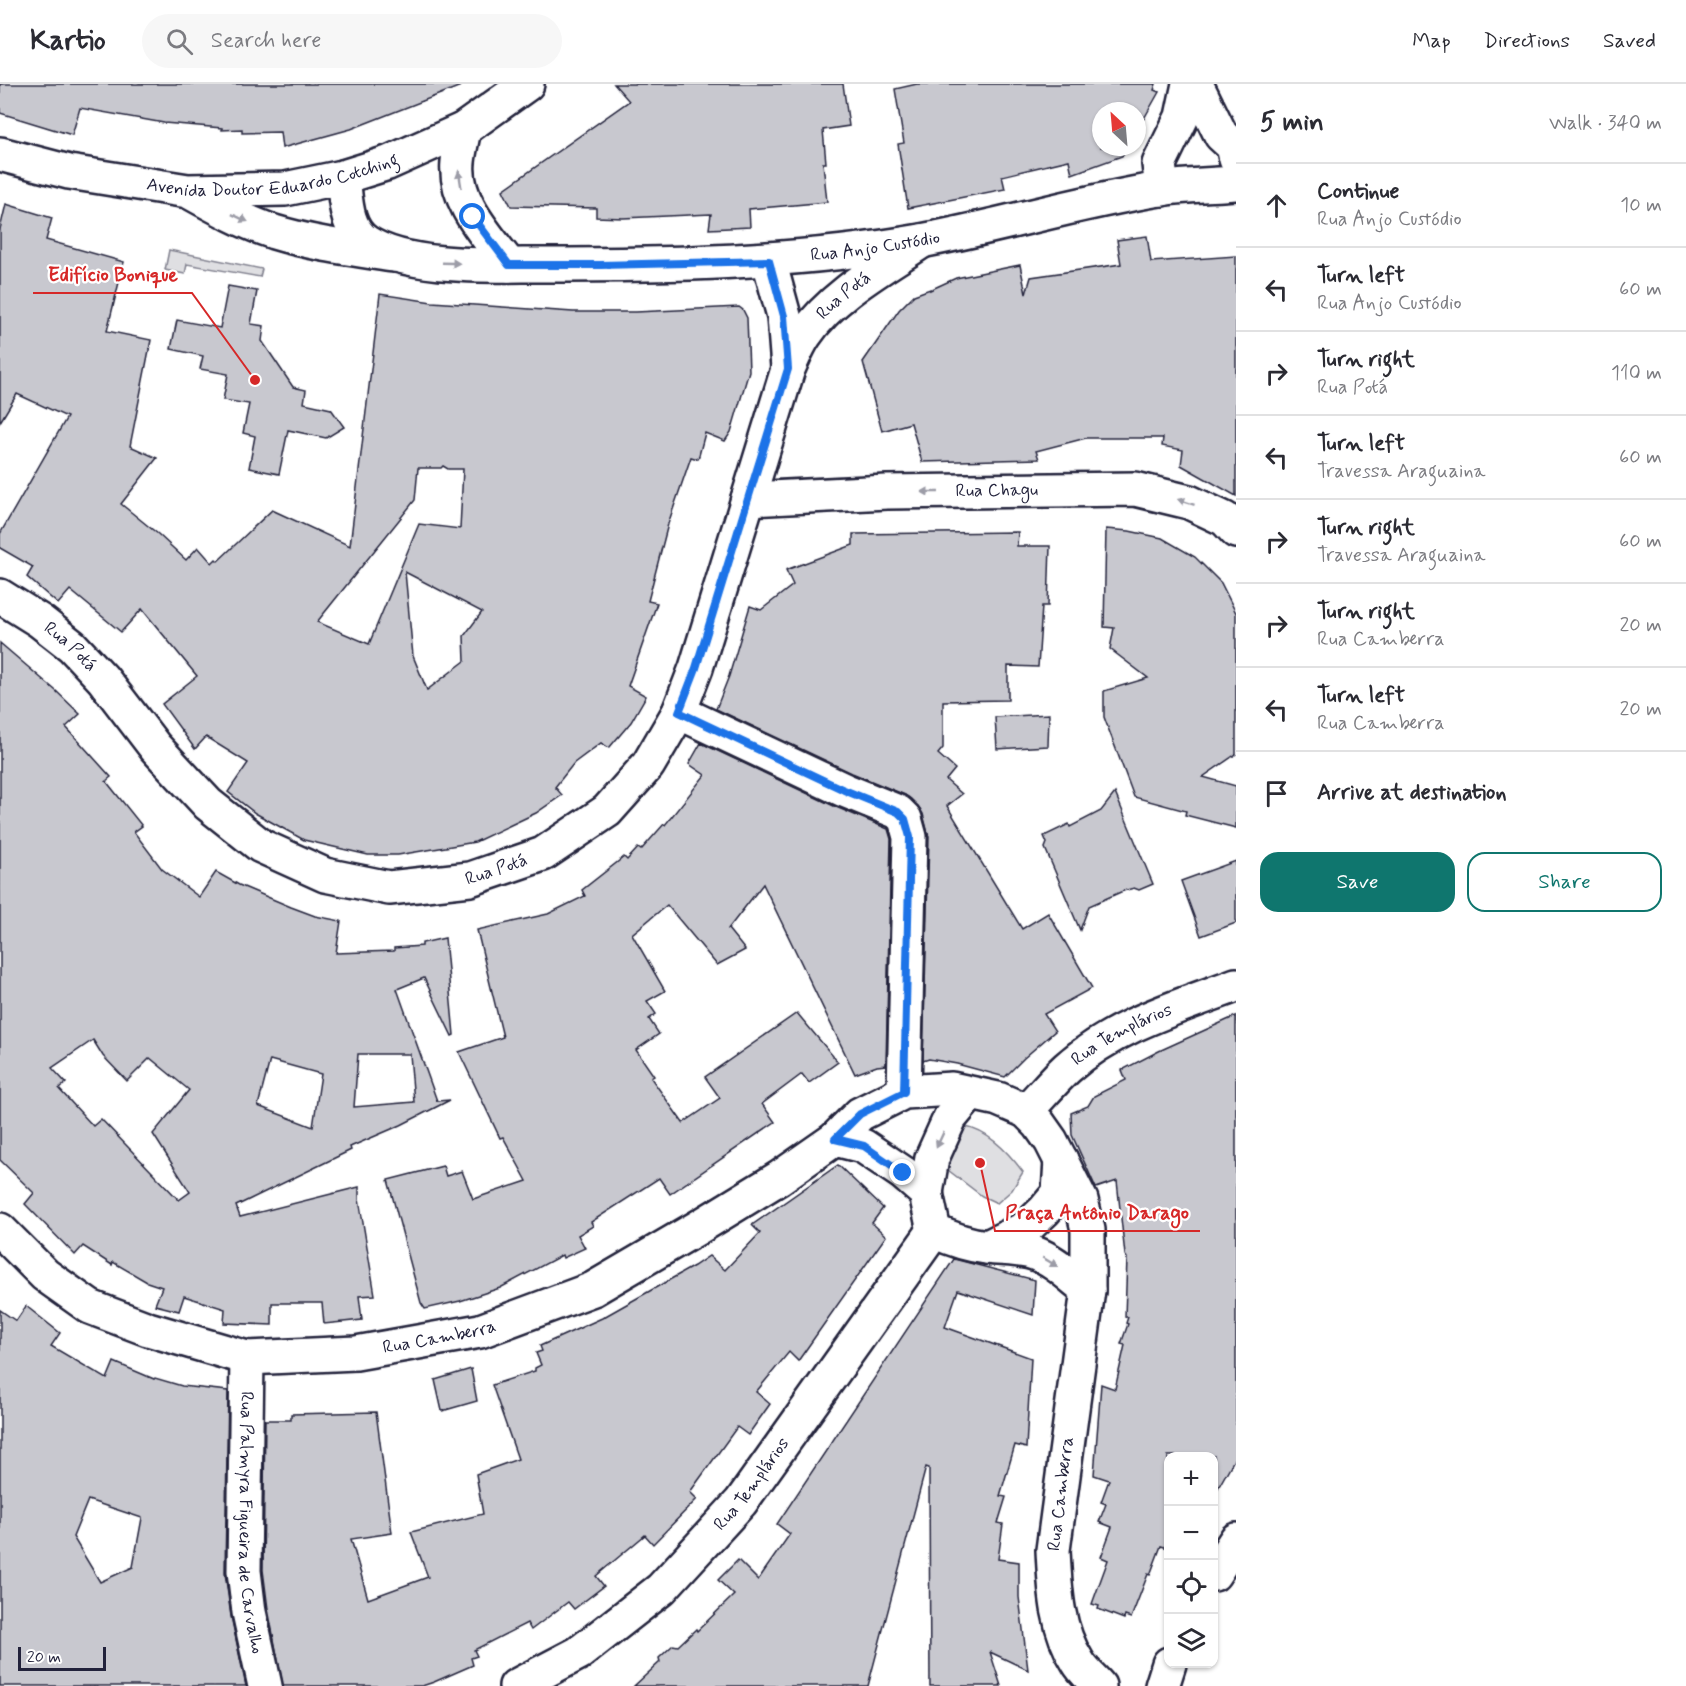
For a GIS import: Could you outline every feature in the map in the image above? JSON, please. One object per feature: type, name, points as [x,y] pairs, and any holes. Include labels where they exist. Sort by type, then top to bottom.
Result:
[{"type":"street","name":"Avenida Doutor Eduardo Cotching","points":[[0,154],[69,172],[188,191],[285,189],[343,177],[388,163],[464,129],[527,84]]},
{"type":"street","points":[[1162,189],[1160,164],[1163,153],[1172,141],[1182,117],[1189,84]]},
{"type":"street","points":[[1197,84],[1228,147]]},
{"type":"street","points":[[464,129],[458,164],[464,198],[473,217],[509,265]]},
{"type":"street","points":[[1172,141],[1193,134],[1228,147]]},
{"type":"street","name":"Rua Anjo Custódio","points":[[343,177],[352,227],[365,241],[394,255],[425,261],[509,265],[769,261],[922,241],[1105,199],[1162,189],[1236,183]]},
{"type":"street","points":[[188,191],[243,220],[273,232],[309,242],[394,255]]},
{"type":"street","name":"Rua Potá","points":[[0,596],[40,621],[72,646],[103,679],[155,747],[208,804],[261,846],[326,875],[389,888],[470,879],[543,854],[607,811],[648,765],[679,712],[696,668],[788,369],[805,336],[838,298],[922,241]]},
{"type":"street","name":"Rua Potá","points":[[769,261],[784,316],[788,369]]},
{"type":"street","name":"Rua Chagu","points":[[748,499],[887,492],[1135,489],[1189,502],[1225,519],[1236,531]]},
{"type":"street","points":[[679,712],[844,790],[898,812],[905,819],[910,837],[904,1092]]},
{"type":"street","name":"Rua Templários","points":[[1026,1111],[1068,1067],[1105,1041],[1148,1017],[1236,985]]},
{"type":"street","name":"Rua Camberra","points":[[0,1230],[12,1257],[45,1275],[90,1307],[148,1329],[247,1358],[356,1353],[480,1331],[593,1289],[779,1178],[835,1139],[860,1114],[904,1092],[952,1089],[998,1099],[1026,1111],[1039,1124],[1061,1160],[1081,1200],[1088,1230],[1088,1290],[1053,1550],[1055,1593],[1062,1631],[1078,1663],[1100,1686]]},
{"type":"street","points":[[970,1094],[950,1118],[932,1158],[926,1193],[934,1230],[956,1241],[987,1247],[1018,1249],[1036,1254],[1054,1264],[1088,1290]]},
{"type":"street","points":[[835,1139],[864,1146],[903,1173],[926,1193]]},
{"type":"street","points":[[987,1247],[1026,1228],[1044,1211],[1059,1193],[1061,1160]]},
{"type":"street","name":"Rua Templários","points":[[516,1686],[579,1653],[661,1589],[725,1520],[741,1502],[804,1416],[934,1230]]},
{"type":"street","name":"Rua Palmyra Figueira de Carvalho","points":[[247,1358],[244,1571],[249,1612],[265,1686]]},
{"type":"street","points":[[1218,1568],[1236,1540]]},
{"type":"street","points":[[1162,1686],[1168,1668]]},
{"type":"shaded area","points":[[169,250],[262,269],[260,277],[187,264],[185,274],[165,270]]},
{"type":"shaded area","points":[[966,1127],[991,1138],[1023,1172],[1012,1190],[997,1203],[982,1196],[944,1167],[960,1132]]},
{"type":"building","points":[[0,84],[461,84],[461,86],[351,129],[282,148],[280,132],[242,133],[242,129],[222,130],[222,128],[164,123],[80,108],[72,135],[0,113]]},
{"type":"building","points":[[614,84],[843,84],[849,126],[823,130],[826,163],[823,163],[827,202],[749,209],[750,227],[709,229],[711,214],[596,217],[596,208],[511,206],[503,190],[629,101]]},
{"type":"building","points":[[917,84],[1156,84],[1154,90],[1159,92],[1146,115],[1146,102],[1092,102],[1092,156],[1122,156],[1072,174],[1069,160],[1002,176],[1005,189],[908,208],[898,144],[904,143],[895,89]]},
{"type":"building","points":[[6,204],[52,218],[46,240],[124,262],[107,331],[151,340],[130,446],[157,458],[121,504],[186,560],[198,547],[212,563],[216,559],[218,561],[272,510],[350,546],[380,294],[432,302],[573,312],[636,312],[739,307],[743,310],[747,318],[749,371],[731,432],[725,441],[705,433],[698,459],[691,457],[668,524],[648,601],[657,603],[628,686],[646,696],[631,722],[609,748],[601,743],[574,763],[555,787],[562,795],[536,813],[475,842],[398,855],[368,855],[304,840],[255,813],[228,792],[248,763],[206,737],[195,749],[162,704],[197,676],[142,609],[121,632],[70,590],[58,604],[27,577],[33,567],[0,548],[0,534],[67,417],[17,394],[0,422],[0,229]],"holes":[[[443,466],[448,469],[463,469],[460,529],[419,524],[369,644],[317,622],[415,500],[418,468],[441,468]],[[405,572],[482,612],[464,636],[465,661],[427,690],[413,656]]]},
{"type":"building","points":[[1147,236],[1151,262],[1236,256],[1236,496],[1181,465],[1183,450],[1162,446],[1163,438],[1086,438],[1036,451],[1039,459],[922,462],[911,423],[882,431],[863,362],[899,310],[914,295],[956,278],[1020,265],[1026,294],[1031,277],[1121,264],[1117,240]]},
{"type":"building","points":[[228,286],[257,291],[251,324],[264,326],[262,341],[293,387],[306,390],[304,403],[331,409],[344,427],[326,438],[288,430],[279,474],[249,468],[255,436],[243,433],[249,404],[223,400],[228,374],[200,369],[203,356],[171,349],[177,320],[220,328]]},
{"type":"building","points":[[1106,529],[1162,538],[1195,557],[1221,583],[1236,613],[1236,754],[1203,777],[1236,786],[1236,828],[1185,815],[1186,811],[1134,797],[1104,717],[1104,691],[1148,678],[1110,649],[1114,628],[1104,627]]},
{"type":"building","points":[[1018,532],[1017,546],[1050,546],[1048,606],[1042,606],[1038,667],[1008,666],[1008,700],[943,701],[943,748],[938,754],[955,769],[946,780],[962,794],[947,806],[1022,929],[1048,913],[1092,988],[1044,1014],[1055,1031],[1005,1077],[957,1064],[929,1059],[923,1061],[929,837],[923,814],[918,806],[905,795],[852,773],[716,709],[729,676],[750,606],[761,610],[793,585],[786,570],[853,545],[853,534]]},
{"type":"building","points":[[0,643],[80,714],[66,727],[111,777],[106,781],[142,826],[134,832],[162,869],[199,897],[216,872],[239,885],[291,907],[315,916],[341,921],[336,953],[394,951],[394,948],[422,946],[422,943],[445,938],[454,1035],[452,1036],[424,978],[397,989],[437,1101],[450,1100],[350,1147],[351,1150],[236,1206],[240,1217],[359,1187],[375,1295],[359,1296],[362,1320],[324,1324],[322,1303],[272,1303],[272,1325],[224,1323],[225,1309],[184,1296],[179,1311],[155,1305],[162,1287],[147,1282],[113,1262],[112,1265],[83,1246],[75,1255],[25,1204],[34,1193],[0,1160]],"holes":[[[93,1040],[103,1056],[127,1081],[150,1058],[189,1090],[153,1134],[190,1192],[179,1200],[101,1119],[93,1126],[59,1089],[66,1083],[52,1068]],[[358,1054],[410,1054],[414,1102],[354,1107]],[[270,1060],[321,1074],[313,1127],[258,1106]]]},
{"type":"building","points":[[1049,714],[1048,746],[997,749],[995,717]]},
{"type":"building","points":[[701,743],[888,829],[891,839],[886,1065],[855,1074],[763,884],[728,929],[745,950],[717,965],[667,905],[632,934],[665,991],[647,1001],[656,1014],[649,1019],[659,1034],[636,1050],[654,1076],[651,1078],[683,1123],[720,1098],[705,1077],[797,1013],[838,1062],[809,1083],[802,1074],[762,1104],[775,1122],[670,1194],[659,1178],[591,1222],[593,1226],[578,1235],[585,1248],[563,1258],[562,1255],[500,1288],[425,1309],[421,1303],[388,1180],[443,1166],[446,1176],[462,1171],[473,1199],[527,1181],[503,1137],[500,1138],[459,1052],[503,1037],[477,930],[548,914],[585,896],[582,890],[624,857],[627,860],[638,848],[641,850],[665,825],[705,775],[689,764]]},
{"type":"building","points":[[1115,793],[1153,884],[1139,890],[1134,888],[1123,891],[1089,906],[1080,930],[1045,848],[1047,843],[1044,836],[1069,824],[1070,827],[1101,811]]},
{"type":"building","points":[[1236,861],[1236,923],[1201,936],[1181,881]]},
{"type":"building","points":[[1236,1016],[1236,1456],[1218,1488],[1218,1452],[1164,1452],[1164,1547],[1161,1546],[1150,1575],[1148,1574],[1131,1618],[1125,1616],[1124,1619],[1098,1609],[1099,1606],[1092,1604],[1108,1560],[1101,1557],[1112,1527],[1099,1522],[1106,1504],[1101,1502],[1109,1480],[1094,1475],[1101,1384],[1115,1389],[1125,1345],[1121,1344],[1128,1324],[1126,1323],[1128,1317],[1125,1317],[1127,1258],[1117,1181],[1096,1188],[1072,1135],[1071,1113],[1088,1106],[1094,1096],[1126,1080],[1122,1070]]},
{"type":"building","points":[[838,1165],[883,1208],[872,1223],[886,1236],[798,1361],[789,1352],[756,1392],[770,1404],[748,1435],[737,1427],[690,1492],[697,1499],[653,1544],[645,1535],[596,1576],[604,1586],[574,1609],[568,1602],[531,1630],[527,1623],[474,1650],[477,1656],[471,1658],[473,1665],[434,1682],[422,1686],[283,1686],[263,1570],[265,1420],[291,1420],[291,1414],[376,1412],[392,1533],[351,1539],[368,1599],[428,1577],[411,1532],[483,1514],[476,1474],[518,1459],[492,1385],[535,1371],[535,1368],[541,1365],[536,1353],[542,1351],[540,1346],[602,1318],[709,1256],[725,1270],[760,1233],[752,1225]]},
{"type":"building","points":[[954,1259],[1035,1280],[1033,1315],[958,1290],[945,1327],[1031,1358],[1026,1448],[1015,1445],[1000,1496],[1006,1497],[998,1523],[1003,1524],[998,1559],[1019,1562],[1019,1597],[1028,1670],[990,1652],[1001,1686],[930,1686],[929,1468],[926,1467],[868,1686],[634,1686],[660,1662],[659,1658],[673,1645],[678,1646],[696,1629],[697,1631],[734,1595],[718,1580],[738,1560],[758,1580],[790,1534],[777,1524]]},
{"type":"building","points":[[26,1306],[60,1333],[51,1346],[107,1379],[114,1362],[154,1379],[182,1386],[228,1391],[225,1573],[231,1616],[246,1686],[0,1686],[0,1310],[16,1321]],"holes":[[[88,1500],[142,1518],[133,1567],[100,1582],[73,1537]]]},
{"type":"building","points":[[471,1369],[477,1401],[442,1411],[435,1380]]},
{"type":"place","name":"Edifício Bonique","points":[[255,380]]},
{"type":"place","name":"Praça Antônio Darago","points":[[980,1163]]},
{"type":"route","points":[[473,217],[509,265],[769,261],[784,316],[788,369],[696,668],[679,712],[844,790],[898,812],[909,827],[904,1092],[860,1114],[835,1139],[864,1146],[903,1173]]}]
